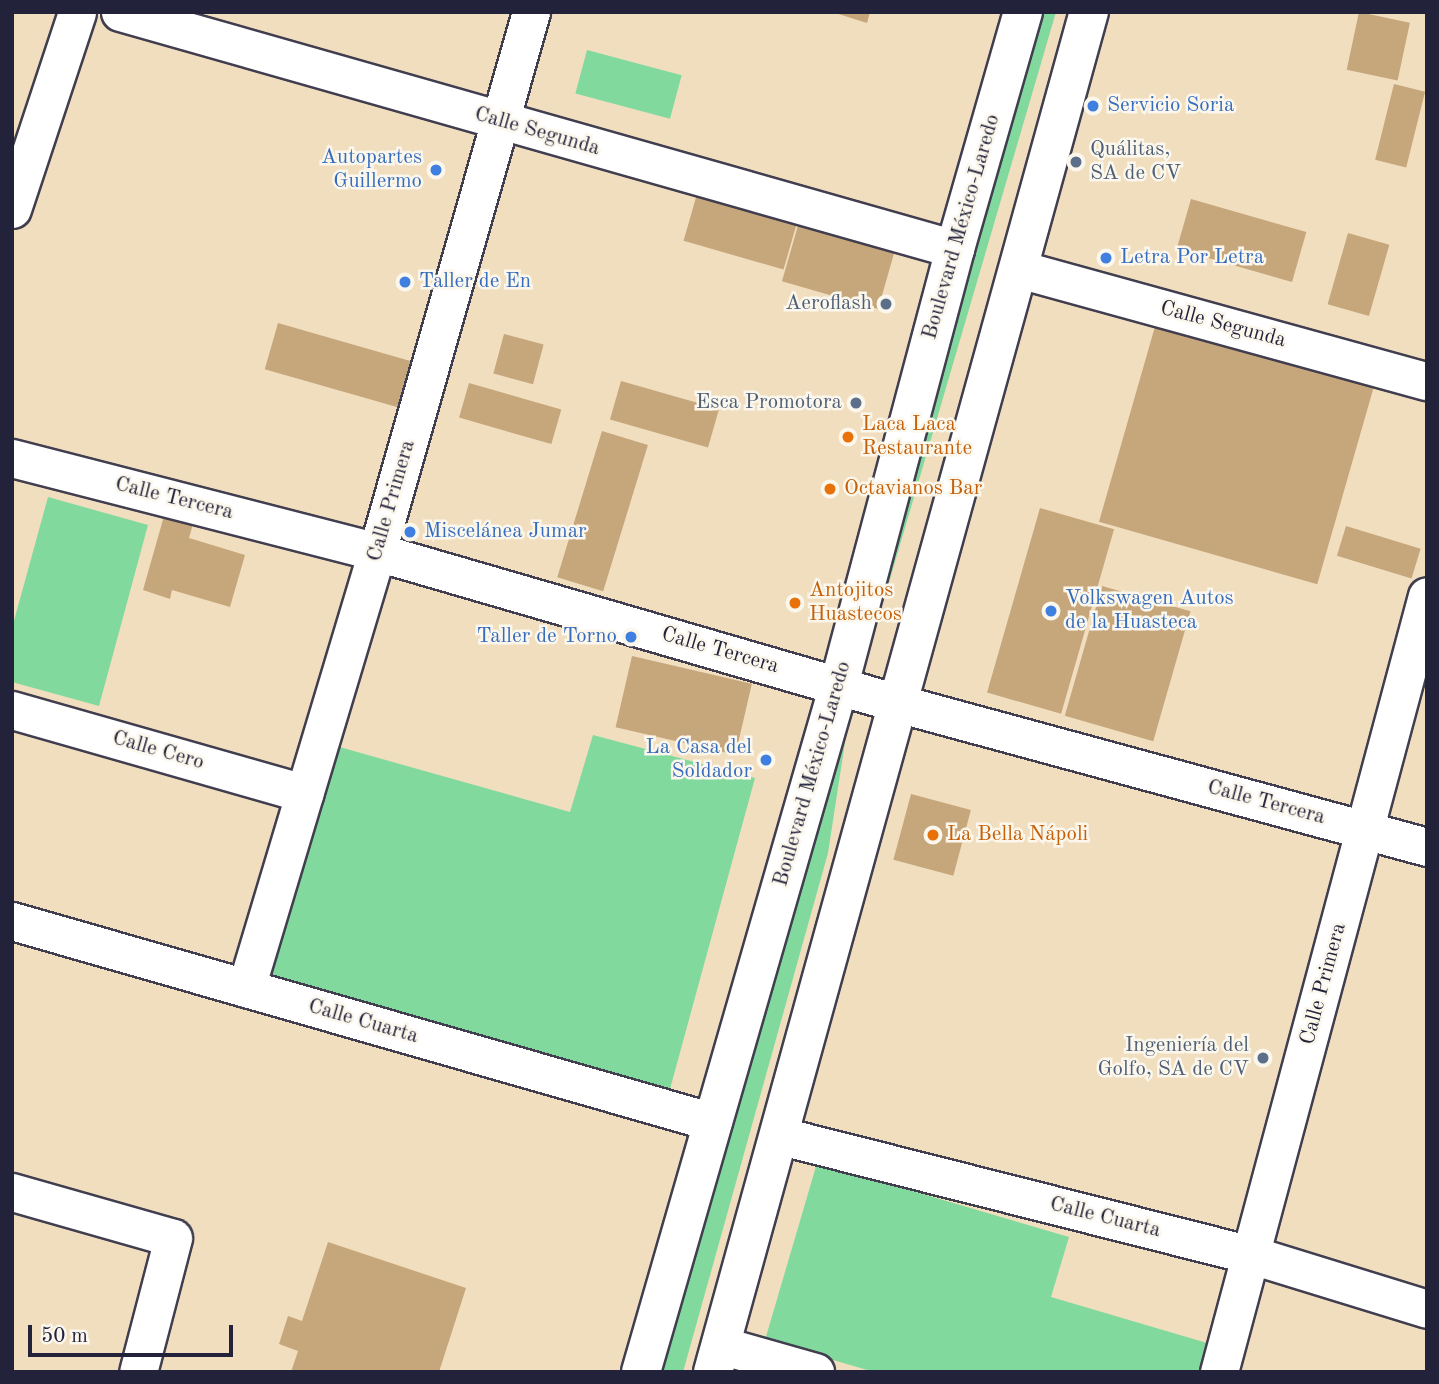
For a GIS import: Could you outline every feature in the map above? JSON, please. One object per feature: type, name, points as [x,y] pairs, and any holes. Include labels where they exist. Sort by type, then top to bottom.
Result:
[{"type":"main road","name":"Boulevard México-Laredo","points":[[641,1372],[839,685],[955,249],[1023,12]]},
{"type":"main road","points":[[717,1358],[781,1136],[897,703],[1089,12]]},
{"type":"street","points":[[12,209],[77,12]]},
{"type":"street","name":"Calle Segunda","points":[[120,12],[955,249]]},
{"type":"street","name":"Calle Primera","points":[[246,988],[377,552],[530,12]]},
{"type":"street","name":"Calle Segunda","points":[[1019,269],[1427,381]]},
{"type":"street","name":"Calle Tercera","points":[[12,458],[377,552],[897,703],[1427,847]]},
{"type":"street","name":"Calle Primera","points":[[1219,1372],[1427,596]]},
{"type":"street","name":"Calle Cero","points":[[12,710],[304,793]]},
{"type":"street","name":"Calle Cuarta","points":[[12,921],[713,1122]]},
{"type":"street","name":"Calle Cuarta","points":[[781,1136],[1252,1255],[1427,1309]]},
{"type":"street","points":[[12,1192],[173,1238],[138,1372]]},
{"type":"street","points":[[717,1358],[815,1372]]},
{"type":"green space","points":[[1037,12],[1056,12],[883,603],[879,601]]},
{"type":"green space","points":[[587,50],[682,75],[670,119],[575,93]]},
{"type":"green space","points":[[48,497],[148,525],[99,706],[12,682],[12,628]]},
{"type":"green space","points":[[848,723],[828,853],[683,1372],[662,1372],[844,725]]},
{"type":"green space","points":[[593,735],[755,778],[670,1089],[266,979],[336,746],[570,812]]},
{"type":"green space","points":[[817,1163],[1069,1237],[1051,1297],[1207,1343],[1199,1372],[874,1372],[765,1340]]},
{"type":"building","points":[[832,12],[870,12],[867,23]]},
{"type":"building","points":[[1359,12],[1410,23],[1398,81],[1347,70]]},
{"type":"building","points":[[1394,84],[1425,92],[1406,167],[1375,160]]},
{"type":"building","points":[[699,187],[799,216],[784,269],[684,241]]},
{"type":"building","points":[[1191,199],[1306,232],[1292,282],[1177,249]]},
{"type":"building","points":[[801,215],[897,243],[878,309],[782,281]]},
{"type":"building","points":[[1348,233],[1389,245],[1369,316],[1328,304]]},
{"type":"building","points":[[1158,316],[1376,379],[1317,584],[1099,522]]},
{"type":"building","points":[[278,323],[415,362],[402,409],[265,369]]},
{"type":"building","points":[[504,334],[544,345],[533,384],[493,374]]},
{"type":"building","points":[[621,381],[719,409],[708,448],[610,419]]},
{"type":"building","points":[[469,383],[561,409],[551,444],[459,418]]},
{"type":"building","points":[[602,431],[648,445],[603,591],[557,577]]},
{"type":"building","name":"Volkswagen Autos de la Huasteca","points":[[1040,508],[1114,529],[1061,714],[987,693]]},
{"type":"building","points":[[166,509],[195,517],[189,538],[245,555],[230,607],[172,590],[170,599],[143,590]]},
{"type":"building","points":[[1346,526],[1421,549],[1412,578],[1337,556]]},
{"type":"building","points":[[1102,586],[1190,611],[1153,741],[1065,716]]},
{"type":"building","points":[[632,656],[752,684],[735,755],[616,727]]},
{"type":"building","name":"La Bella Nápoli","points":[[911,794],[971,810],[953,876],[893,860]]},
{"type":"building","points":[[328,1242],[466,1288],[439,1372],[291,1372],[298,1351],[279,1344],[288,1316],[302,1321]]},
{"type":"place","name":"Servicio Soria","points":[[1093,106]]},
{"type":"place","name":"Quálitas, SA de CV","points":[[1076,162]]},
{"type":"place","name":"Autopartes Guillermo","points":[[436,170]]},
{"type":"place","name":"Letra Por Letra","points":[[1106,258]]},
{"type":"place","name":"Taller de En","points":[[405,282]]},
{"type":"place","name":"Aeroflash","points":[[886,304]]},
{"type":"place","name":"Esca Promotora","points":[[856,403]]},
{"type":"place","name":"Laca Laca Restaurante","points":[[848,437]]},
{"type":"place","name":"Octavianos Bar","points":[[830,489]]},
{"type":"place","name":"Miscelánea Jumar","points":[[410,532]]},
{"type":"place","name":"Antojitos Huastecos","points":[[795,603]]},
{"type":"place","name":"Volkswagen Autos de la Huasteca","points":[[1051,611]]},
{"type":"place","name":"Taller de Torno","points":[[631,637]]},
{"type":"place","name":"La Casa del Soldador","points":[[766,760]]},
{"type":"place","name":"La Bella Nápoli","points":[[933,835]]},
{"type":"place","name":"Ingeniería del Golfo, SA de CV","points":[[1263,1058]]}]
